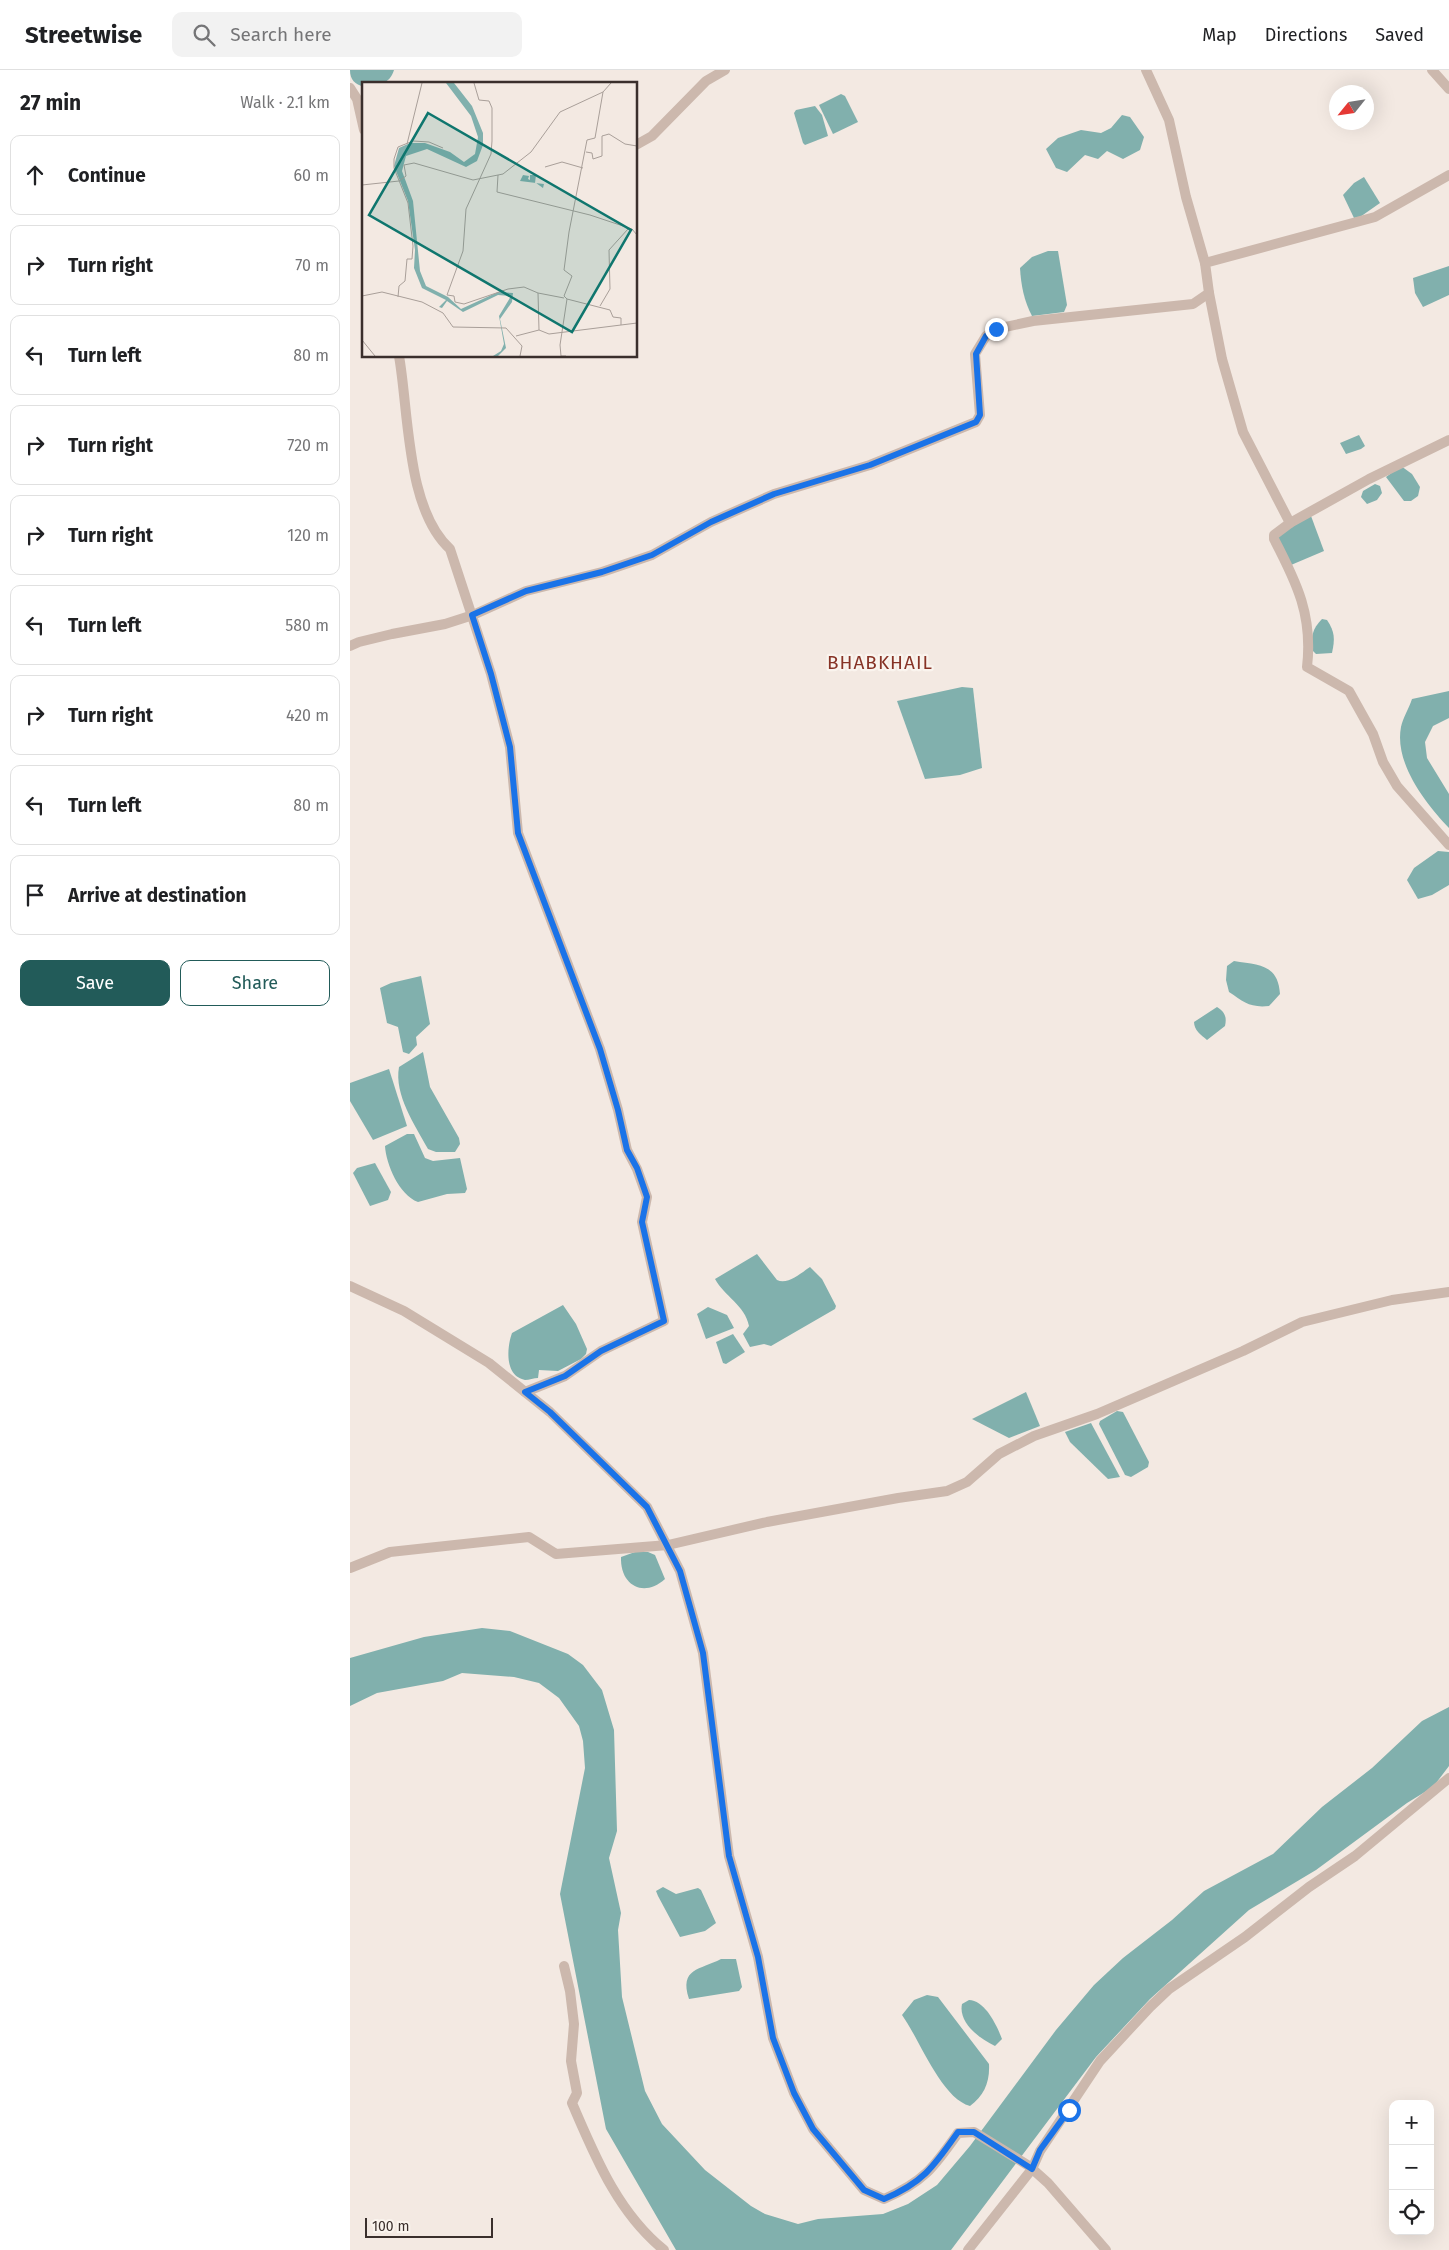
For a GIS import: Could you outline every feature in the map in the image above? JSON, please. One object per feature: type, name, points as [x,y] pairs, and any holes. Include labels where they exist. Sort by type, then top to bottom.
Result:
[{"type":"street","points":[[638,144],[652,136],[706,81],[724,70]]},
{"type":"street","points":[[1146,70],[1169,120],[1186,197],[1205,263],[1222,359],[1243,432],[1290,523]]},
{"type":"street","points":[[1432,70],[1449,89]]},
{"type":"street","points":[[350,88],[361,99]]},
{"type":"street","points":[[1205,263],[1375,217],[1449,175]]},
{"type":"street","points":[[350,646],[359,642],[445,624],[472,615],[526,591],[602,572],[652,555],[711,522],[774,494],[870,465],[976,422],[980,415],[976,354],[986,336],[996,329],[1033,321],[1193,304],[1209,293]]},
{"type":"street","points":[[399,358],[409,443],[421,497],[439,539],[450,549],[491,674],[510,747],[518,833],[600,1049],[618,1110],[627,1150],[637,1168],[647,1197],[642,1222],[664,1321],[601,1351],[565,1376],[525,1392]]},
{"type":"street","points":[[1449,440],[1368,479],[1290,523],[1274,535],[1274,539],[1304,604],[1310,643],[1307,667],[1349,691],[1373,734],[1383,762],[1397,786],[1449,845]]},
{"type":"street","points":[[350,1286],[404,1311],[489,1363],[550,1412],[647,1507],[668,1545],[680,1571],[703,1653],[729,1856],[758,1957],[773,2038],[794,2093],[813,2129],[864,2190],[884,2199],[905,2190],[924,2177],[958,2132],[974,2132],[1030,2168],[1061,2197],[1106,2250]]},
{"type":"street","points":[[350,1568],[390,1552],[529,1537],[556,1554],[668,1545],[768,1522],[947,1491],[967,1482],[999,1454],[1034,1436],[1097,1414],[1243,1351],[1302,1322],[1392,1300],[1449,1292]]},
{"type":"street","points":[[968,2250],[1030,2168],[1100,2061],[1150,2007],[1169,1989],[1192,1975],[1214,1956],[1245,1937],[1309,1887],[1355,1856],[1449,1778]]},
{"type":"street","points":[[564,1966],[574,2024],[571,2061],[577,2093],[572,2103],[607,2182],[646,2235],[664,2250]]},
{"type":"water","points":[[350,70],[394,70],[389,79],[384,82],[362,82],[362,86],[354,81]]},
{"type":"water","points":[[841,94],[845,96],[858,122],[833,134],[819,105]]},
{"type":"water","points":[[815,106],[822,115],[828,136],[805,145],[794,113],[796,110]]},
{"type":"water","points":[[1122,115],[1130,117],[1144,137],[1140,150],[1123,159],[1107,151],[1098,159],[1085,155],[1067,172],[1056,168],[1046,149],[1058,138],[1081,130],[1101,133],[1111,128]]},
{"type":"water","points":[[1364,177],[1380,203],[1360,217],[1354,218],[1343,195],[1354,183]]},
{"type":"water","points":[[1048,251],[1058,251],[1067,305],[1064,312],[1032,316],[1023,293],[1020,268],[1032,257]]},
{"type":"water","points":[[1449,266],[1449,295],[1423,307],[1415,293],[1413,278]]},
{"type":"water","points":[[1359,435],[1365,446],[1346,454],[1340,443]]},
{"type":"water","points":[[1401,466],[1412,474],[1420,487],[1418,496],[1411,501],[1404,501],[1386,477]]},
{"type":"water","points":[[1375,484],[1380,486],[1382,493],[1377,500],[1367,504],[1361,497],[1363,491]]},
{"type":"water","points":[[1311,516],[1324,551],[1291,565],[1275,536]]},
{"type":"water","points":[[1322,619],[1327,620],[1332,628],[1334,636],[1333,648],[1332,653],[1316,654],[1312,650],[1312,637],[1316,626]]},
{"type":"water","points":[[962,687],[973,688],[982,768],[960,775],[925,779],[897,701]]},
{"type":"water","points":[[1449,691],[1449,718],[1433,726],[1425,742],[1427,758],[1449,794],[1449,828],[1431,807],[1414,782],[1402,755],[1400,741],[1401,727],[1412,699]]},
{"type":"water","points":[[1438,851],[1449,852],[1449,885],[1432,895],[1418,899],[1407,880],[1414,868]]},
{"type":"water","points":[[1234,961],[1259,965],[1271,971],[1278,984],[1280,994],[1269,1006],[1252,1005],[1229,992],[1226,980],[1227,966]]},
{"type":"water","points":[[421,976],[430,1024],[416,1037],[417,1045],[409,1054],[403,1052],[398,1027],[387,1023],[380,988],[391,983]]},
{"type":"water","points":[[1217,1007],[1225,1015],[1225,1026],[1207,1040],[1197,1030],[1194,1022]]},
{"type":"water","points":[[423,1052],[430,1087],[459,1138],[460,1144],[455,1152],[436,1152],[428,1149],[403,1099],[398,1078],[399,1067]]},
{"type":"water","points":[[389,1069],[407,1126],[373,1140],[350,1101],[350,1083]]},
{"type":"water","points":[[407,1134],[414,1134],[425,1158],[433,1161],[460,1158],[467,1189],[465,1193],[447,1194],[418,1202],[405,1193],[391,1170],[385,1146]]},
{"type":"water","points":[[375,1163],[391,1192],[388,1200],[370,1206],[353,1173],[357,1168]]},
{"type":"water","points":[[757,1254],[777,1280],[781,1281],[794,1278],[810,1267],[822,1279],[836,1306],[835,1309],[771,1346],[764,1344],[750,1347],[743,1334],[749,1326],[747,1319],[739,1306],[715,1279]]},
{"type":"water","points":[[563,1305],[576,1324],[587,1349],[586,1354],[581,1359],[558,1371],[539,1370],[538,1378],[525,1380],[518,1377],[510,1367],[508,1353],[512,1333]]},
{"type":"water","points":[[708,1307],[727,1315],[734,1328],[706,1339],[697,1314]]},
{"type":"water","points":[[733,1334],[745,1352],[726,1364],[723,1363],[716,1342]]},
{"type":"water","points":[[1026,1392],[1040,1426],[1009,1438],[972,1419]]},
{"type":"water","points":[[1117,1411],[1123,1412],[1149,1462],[1148,1467],[1131,1477],[1125,1475],[1099,1424],[1100,1421]]},
{"type":"water","points":[[1091,1423],[1120,1477],[1108,1479],[1070,1442],[1065,1432]]},
{"type":"water","points":[[635,1552],[648,1552],[655,1555],[665,1579],[649,1588],[635,1586],[629,1582],[624,1575],[621,1557]]},
{"type":"water","points":[[482,1628],[510,1631],[568,1654],[583,1665],[602,1690],[614,1730],[617,1831],[609,1858],[621,1913],[618,1930],[622,1997],[645,2091],[662,2124],[705,2170],[751,2206],[765,2214],[798,2224],[818,2219],[883,2214],[908,2204],[937,2185],[970,2146],[1056,2030],[1094,1985],[1123,1958],[1172,1920],[1204,1891],[1273,1854],[1322,1807],[1372,1768],[1422,1721],[1449,1707],[1449,1766],[1433,1787],[1407,1803],[1316,1870],[1249,1910],[1150,1999],[1096,2057],[951,2250],[676,2250],[606,2129],[560,1894],[585,1768],[583,1741],[579,1726],[559,1698],[539,1683],[514,1677],[462,1673],[443,1681],[377,1693],[350,1706],[350,1658],[424,1637]]},
{"type":"water","points":[[663,1887],[676,1894],[698,1888],[701,1890],[716,1923],[705,1931],[680,1937],[656,1891]]},
{"type":"water","points":[[721,1959],[736,1959],[742,1987],[739,1991],[689,1999],[687,1981],[689,1976],[699,1968]]},
{"type":"water","points":[[927,1995],[938,1997],[989,2064],[985,2088],[979,2098],[970,2106],[959,2101],[940,2080],[902,2015],[914,2000]]},
{"type":"water","points":[[969,2000],[980,2004],[994,2021],[1002,2039],[995,2046],[971,2030],[963,2018],[962,2004]]},
{"type":"district","name":"BHABKHAIL","points":[[880,662]]},
{"type":"route","points":[[996,329],[986,336],[976,354],[980,415],[976,422],[870,465],[774,494],[711,522],[652,555],[602,572],[526,591],[472,615],[491,674],[510,747],[518,833],[600,1049],[618,1110],[627,1150],[637,1168],[647,1197],[642,1222],[664,1321],[601,1351],[565,1376],[525,1392],[550,1412],[647,1507],[680,1571],[703,1653],[729,1856],[758,1957],[773,2038],[794,2093],[813,2129],[864,2190],[884,2199],[905,2190],[924,2177],[958,2132],[974,2132],[1032,2169],[1040,2150],[1069,2110]]}]
